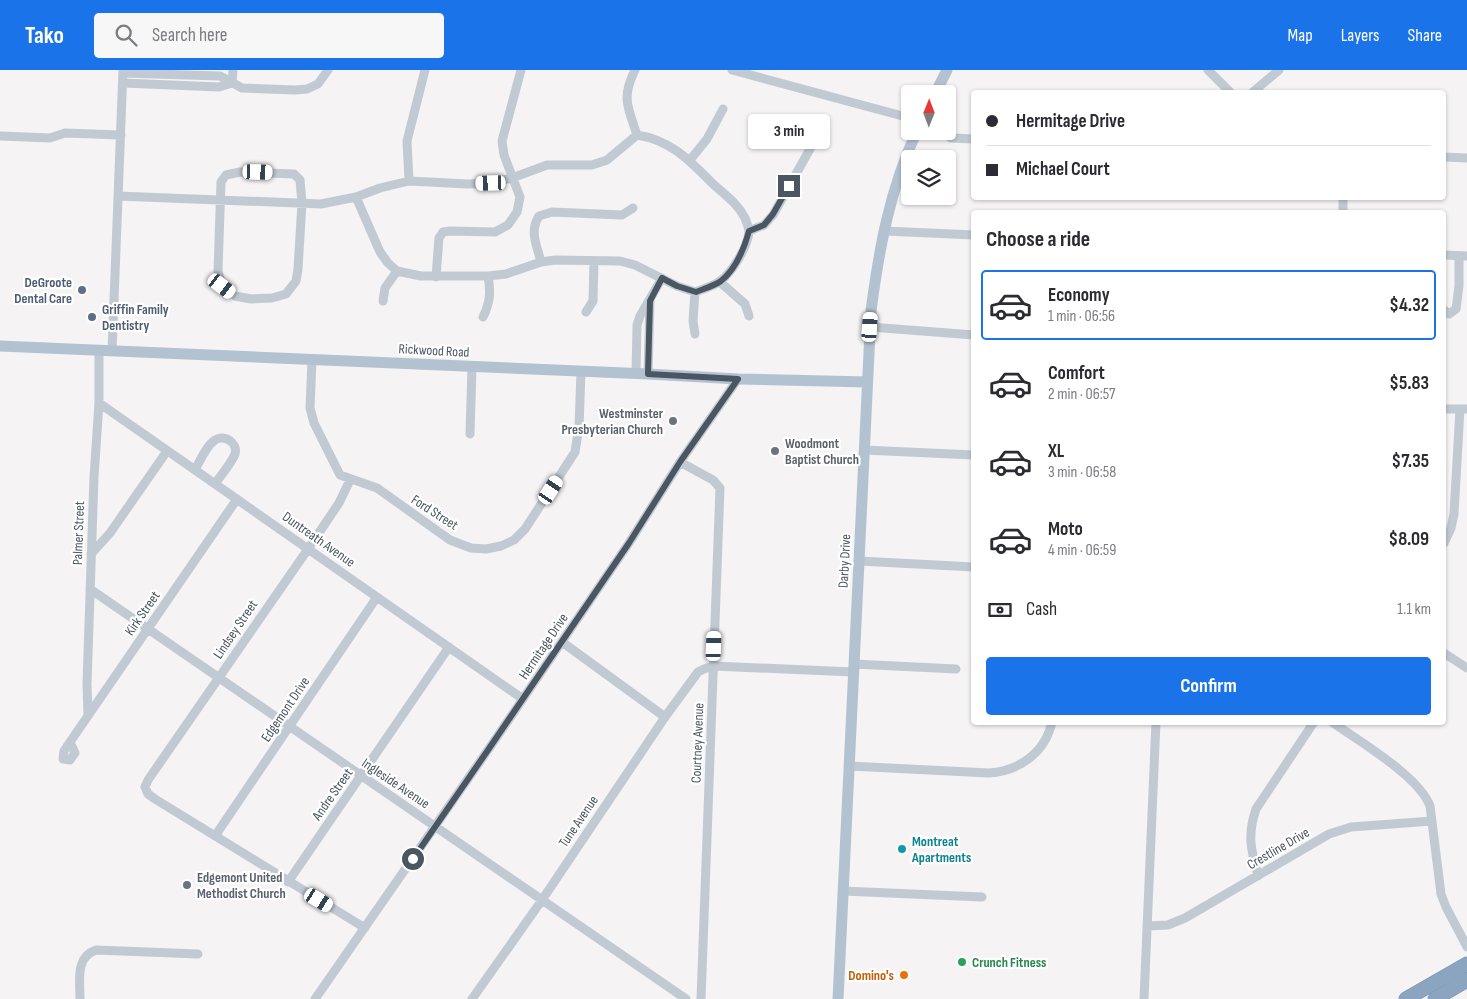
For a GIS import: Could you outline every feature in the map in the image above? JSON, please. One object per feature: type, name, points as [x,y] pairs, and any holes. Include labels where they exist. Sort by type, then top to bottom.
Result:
[{"type":"highway","points":[[1406,999],[1467,964]]},
{"type":"highway","points":[[1435,999],[1467,980]]},
{"type":"main road","points":[[940,85],[948,70]]},
{"type":"main road","name":"Darby Drive","points":[[838,999],[870,327],[877,267],[884,231],[905,155],[912,140]]},
{"type":"main road","name":"Rickwood Road","points":[[0,346],[642,373],[738,379],[867,382]]},
{"type":"street","points":[[232,83],[233,70]]},
{"type":"street","points":[[112,351],[123,71],[220,76],[242,88],[295,90],[307,89],[318,84],[328,70]]},
{"type":"street","points":[[409,181],[407,141],[425,70]]},
{"type":"street","points":[[436,277],[439,238],[442,232],[495,232],[508,225],[517,212],[520,197],[504,155],[502,141],[521,70]]},
{"type":"street","points":[[630,70],[630,80]]},
{"type":"street","points":[[635,70],[626,91],[628,106],[637,135]]},
{"type":"street","points":[[732,70],[901,116]]},
{"type":"street","points":[[1208,70],[1228,90]]},
{"type":"street","points":[[1254,90],[1279,70]]},
{"type":"street","points":[[123,83],[219,87],[232,83]]},
{"type":"street","points":[[690,160],[707,139],[723,108]]},
{"type":"street","points":[[749,231],[764,225],[773,214],[824,124]]},
{"type":"street","points":[[0,136],[50,138],[66,133],[121,135]]},
{"type":"street","points":[[356,197],[380,252],[397,271],[412,275],[436,277],[488,276],[506,274],[542,262],[555,260],[620,261],[631,263],[677,286],[696,292],[720,282],[744,250],[749,231],[745,218],[738,206],[690,160],[660,141],[637,135]]},
{"type":"street","points":[[118,196],[322,204],[356,197],[380,188],[409,181],[468,184],[491,183],[512,178],[547,165],[592,165],[607,160],[637,135]]},
{"type":"street","points":[[956,138],[971,139]]},
{"type":"street","points":[[1446,157],[1467,158]]},
{"type":"street","points":[[240,172],[294,174],[300,180],[302,203],[298,269],[296,281],[286,294],[272,298],[235,296],[222,286],[218,271],[220,201],[221,182],[226,175],[240,172]]},
{"type":"street","points":[[542,262],[533,232],[534,224],[539,216],[552,212],[622,214],[633,208]]},
{"type":"street","points":[[884,231],[971,235]]},
{"type":"street","points":[[1446,255],[1463,256],[1456,309],[1449,314],[1446,312]]},
{"type":"street","points":[[586,312],[593,301],[594,261]]},
{"type":"street","points":[[383,301],[386,288],[397,271]]},
{"type":"street","points":[[483,317],[489,304],[490,286],[488,276]]},
{"type":"street","points":[[642,373],[650,301],[662,278]]},
{"type":"street","points":[[720,282],[745,304],[749,316]]},
{"type":"street","points":[[695,334],[693,321],[696,292]]},
{"type":"street","points":[[870,327],[971,335]]},
{"type":"street","name":"Palmer Street","points":[[88,716],[87,684],[95,443],[99,403],[99,350]]},
{"type":"street","points":[[312,360],[310,408],[314,423],[340,475],[350,480]]},
{"type":"street","points":[[470,434],[472,367]]},
{"type":"street","name":"Ford Street","points":[[350,480],[377,488],[450,540],[471,548],[486,549],[501,546],[514,540],[525,529],[575,452],[579,427],[581,371]]},
{"type":"street","name":"Hermitage Drive","points":[[315,999],[436,827],[629,543],[680,462],[738,379]]},
{"type":"street","name":"Duntreath Avenue","points":[[99,403],[523,699]]},
{"type":"street","points":[[1446,409],[1464,409],[1454,514],[1446,538]]},
{"type":"street","points":[[195,470],[215,440],[224,438],[231,441],[235,448],[235,455],[214,484]]},
{"type":"street","points":[[91,554],[110,533],[167,450]]},
{"type":"street","points":[[864,450],[971,455]]},
{"type":"street","name":"Courtney Avenue","points":[[680,462],[713,480],[720,488],[701,999]]},
{"type":"street","name":"Lindsey Street","points":[[215,836],[148,794],[145,787],[339,503],[350,480]]},
{"type":"street","name":"Kirk Street","points":[[70,742],[237,499]]},
{"type":"street","points":[[859,561],[971,567]]},
{"type":"street","name":"Ingleside Avenue","points":[[90,589],[686,999]]},
{"type":"street","name":"Edgemont Drive","points":[[215,836],[377,597]]},
{"type":"street","points":[[562,642],[665,717]]},
{"type":"street","name":"Andre Street","points":[[288,882],[449,647]]},
{"type":"street","points":[[1446,655],[1467,668]]},
{"type":"street","points":[[713,666],[956,668]]},
{"type":"street","name":"Tune Avenue","points":[[472,999],[542,900],[665,717],[698,672],[713,666]]},
{"type":"street","points":[[849,766],[989,773],[1007,770],[1021,765],[1038,750],[1046,738],[1051,725]]},
{"type":"street","points":[[1144,999],[1156,725]]},
{"type":"street","points":[[1258,876],[1250,838],[1251,823],[1256,809],[1312,725]]},
{"type":"street","points":[[1336,725],[1404,774],[1415,783],[1428,800],[1441,894],[1446,908],[1467,947]]},
{"type":"street","name":"Crestline Drive","points":[[1147,926],[1168,925],[1185,918],[1336,831],[1374,825],[1432,821]]},
{"type":"street","points":[[215,836],[365,928]]},
{"type":"street","points":[[843,891],[982,897]]},
{"type":"street","points":[[80,999],[80,966],[83,958],[96,950],[198,954]]},
{"type":"place","name":"DeGroote Dental Care","points":[[82,290]]},
{"type":"place","name":"Griffin Family Dentistry","points":[[92,317]]},
{"type":"place","name":"Westminster Presbyterian Church","points":[[673,421]]},
{"type":"place","name":"Woodmont Baptist Church","points":[[775,451]]},
{"type":"place","name":"Montreat Apartments","points":[[902,849]]},
{"type":"place","name":"Edgemont United Methodist Church","points":[[187,885]]},
{"type":"place","name":"Crunch Fitness","points":[[962,962]]},
{"type":"place","name":"Domino's","points":[[904,975]]},
{"type":"route","points":[[413,859],[629,543],[680,462],[738,379],[648,374],[650,301],[662,278],[677,286],[696,292],[720,282],[744,250],[749,231],[764,225],[773,214],[789,186]]}]
